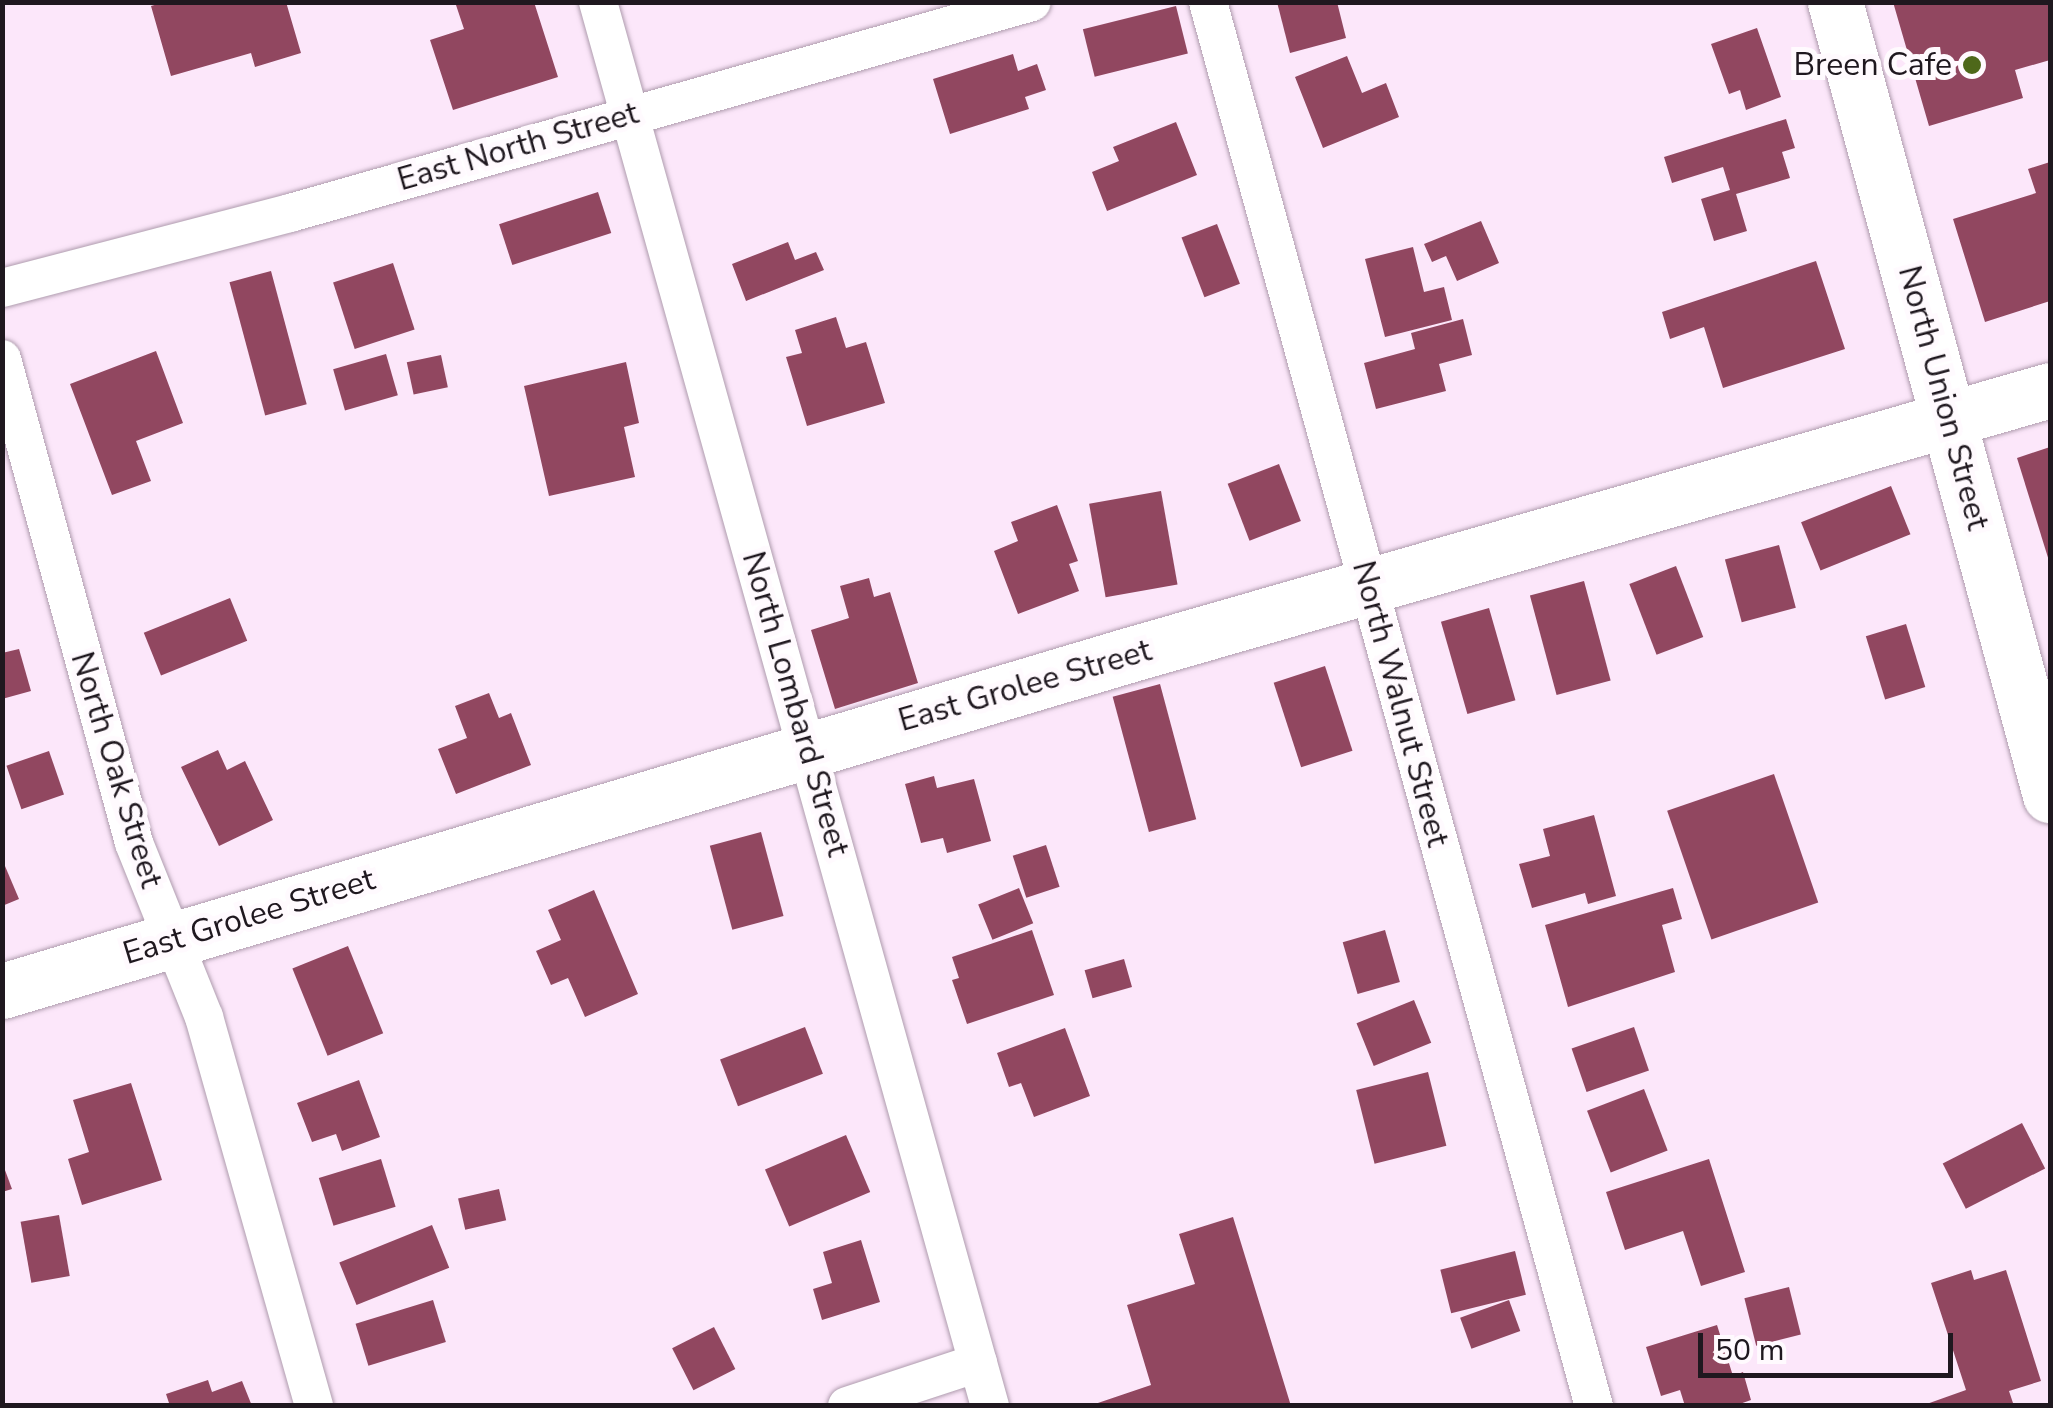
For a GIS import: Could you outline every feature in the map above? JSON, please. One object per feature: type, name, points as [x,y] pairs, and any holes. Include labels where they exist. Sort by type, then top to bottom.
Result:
[{"type":"street","name":"North Lombard Street","points":[[598,2],[990,1406]]},
{"type":"street","name":"East North Street","points":[[2,288],[290,214],[1032,2]]},
{"type":"street","name":"North Walnut Street","points":[[1208,2],[1594,1406]]},
{"type":"street","name":"North Union Street","points":[[1835,2],[2050,795]]},
{"type":"street","name":"North Oak Street","points":[[2,359],[134,842],[217,1058],[314,1406]]},
{"type":"street","name":"East Grolee Street","points":[[2,991],[808,750],[2050,390]]},
{"type":"street","points":[[847,1406],[978,1362]]},
{"type":"building","points":[[165,2],[286,2],[301,53],[255,67],[251,53],[171,76],[151,6]]},
{"type":"building","points":[[455,2],[534,2],[558,77],[453,110],[430,40],[464,29]]},
{"type":"building","points":[[1277,2],[1337,2],[1346,38],[1290,53]]},
{"type":"building","name":"Breen Cafe","points":[[1893,2],[2050,2],[2050,60],[2015,70],[2023,98],[1929,126]]},
{"type":"building","points":[[1176,6],[1188,54],[1095,77],[1083,29]]},
{"type":"building","points":[[1757,28],[1781,97],[1746,110],[1740,90],[1729,94],[1711,44]]},
{"type":"building","points":[[1013,54],[1018,71],[1037,64],[1046,90],[1025,97],[1029,109],[950,134],[933,79]]},
{"type":"building","points":[[1347,56],[1362,93],[1386,83],[1399,117],[1323,148],[1295,77]]},
{"type":"building","points":[[1786,119],[1795,148],[1782,152],[1790,178],[1736,194],[1747,231],[1714,241],[1701,199],[1730,190],[1723,167],[1672,183],[1664,157]]},
{"type":"building","points":[[1176,122],[1197,175],[1107,211],[1092,172],[1119,161],[1113,147]]},
{"type":"building","points":[[2050,162],[2050,301],[1985,322],[1953,219],[2036,193],[2028,169]]},
{"type":"building","points":[[598,192],[611,233],[512,265],[499,224]]},
{"type":"building","points":[[1481,221],[1499,263],[1457,281],[1446,256],[1432,262],[1424,244]]},
{"type":"building","points":[[1217,224],[1240,284],[1204,297],[1182,238]]},
{"type":"building","points":[[788,242],[795,260],[816,252],[824,270],[746,301],[732,264]]},
{"type":"building","points":[[1413,247],[1424,292],[1444,287],[1452,320],[1385,337],[1365,259]]},
{"type":"building","points":[[1816,261],[1845,349],[1723,388],[1704,327],[1670,339],[1662,312]]},
{"type":"building","points":[[393,263],[415,330],[355,349],[333,282]]},
{"type":"building","points":[[271,271],[307,404],[265,415],[229,282]]},
{"type":"building","points":[[836,317],[846,348],[866,342],[885,403],[807,426],[786,357],[802,353],[795,330]]},
{"type":"building","points":[[1463,319],[1472,355],[1439,364],[1446,391],[1376,409],[1364,363],[1415,349],[1411,333]]},
{"type":"building","points":[[156,351],[183,423],[136,441],[151,481],[112,495],[70,384]]},
{"type":"building","points":[[386,354],[398,395],[345,410],[333,369]]},
{"type":"building","points":[[441,355],[448,387],[414,395],[407,362]]},
{"type":"building","points":[[626,362],[639,423],[624,427],[635,477],[549,496],[524,386]]},
{"type":"building","points":[[2050,447],[2050,564],[2017,458]]},
{"type":"building","points":[[1279,464],[1301,521],[1250,541],[1228,484]]},
{"type":"building","points":[[1891,486],[1910,534],[1821,571],[1801,522]]},
{"type":"building","points":[[1161,491],[1177,585],[1106,597],[1089,504]]},
{"type":"building","points":[[1057,505],[1078,561],[1069,564],[1079,591],[1018,614],[994,551],[1018,541],[1011,522]]},
{"type":"building","points":[[1779,545],[1796,608],[1742,622],[1725,559]]},
{"type":"building","points":[[1676,566],[1703,637],[1657,655],[1629,584]]},
{"type":"building","points":[[869,578],[874,597],[890,592],[918,683],[835,709],[811,630],[849,618],[840,586]]},
{"type":"building","points":[[1584,581],[1611,680],[1557,695],[1530,595]]},
{"type":"building","points":[[230,598],[247,641],[161,675],[144,633]]},
{"type":"building","points":[[1489,608],[1515,700],[1467,714],[1441,622]]},
{"type":"building","points":[[1906,624],[1925,687],[1885,699],[1866,636]]},
{"type":"building","points":[[19,649],[31,691],[2,699],[2,653]]},
{"type":"building","points":[[1325,666],[1353,751],[1301,767],[1274,683]]},
{"type":"building","points":[[1160,684],[1196,819],[1149,832],[1113,697]]},
{"type":"building","points":[[489,693],[499,718],[511,713],[531,765],[456,794],[438,749],[467,738],[455,706]]},
{"type":"building","points":[[218,750],[227,770],[245,761],[273,820],[219,846],[181,767]]},
{"type":"building","points":[[49,751],[64,794],[21,809],[6,766]]},
{"type":"building","points":[[1774,774],[1818,903],[1711,939],[1667,811]]},
{"type":"building","points":[[934,776],[937,788],[974,779],[991,841],[947,853],[943,838],[921,843],[905,784]]},
{"type":"building","points":[[1594,815],[1616,896],[1588,904],[1585,893],[1532,908],[1519,864],[1550,856],[1543,829]]},
{"type":"building","points":[[761,832],[784,916],[732,930],[710,846]]},
{"type":"building","points":[[1046,845],[1060,887],[1026,898],[1013,856]]},
{"type":"building","points":[[2,859],[19,899],[2,906]]},
{"type":"building","points":[[1019,888],[1033,923],[992,940],[978,904]]},
{"type":"building","points":[[1673,888],[1682,919],[1662,925],[1675,972],[1568,1007],[1545,925]]},
{"type":"building","points":[[594,890],[638,994],[585,1017],[568,978],[551,985],[536,951],[561,940],[548,910]]},
{"type":"building","points":[[1032,930],[1054,995],[967,1024],[952,980],[959,978],[952,957]]},
{"type":"building","points":[[1385,930],[1400,982],[1358,994],[1343,942]]},
{"type":"building","points":[[348,946],[383,1033],[328,1056],[292,968]]},
{"type":"building","points":[[1124,959],[1132,987],[1093,998],[1085,970]]},
{"type":"building","points":[[1414,1000],[1431,1043],[1374,1066],[1357,1023]]},
{"type":"building","points":[[805,1027],[823,1074],[738,1106],[720,1060]]},
{"type":"building","points":[[1634,1027],[1649,1070],[1587,1092],[1572,1048]]},
{"type":"building","points":[[1065,1028],[1090,1096],[1034,1117],[1021,1083],[1009,1087],[997,1053]]},
{"type":"building","points":[[1428,1072],[1446,1146],[1375,1164],[1356,1090]]},
{"type":"building","points":[[359,1080],[380,1137],[342,1151],[336,1134],[312,1142],[297,1103]]},
{"type":"building","points":[[131,1083],[162,1180],[82,1205],[68,1159],[89,1152],[73,1100]]},
{"type":"building","points":[[1644,1089],[1668,1151],[1611,1172],[1587,1111]]},
{"type":"building","points":[[2022,1123],[2045,1168],[1966,1209],[1943,1163]]},
{"type":"building","points":[[846,1135],[870,1192],[789,1226],[765,1169]]},
{"type":"building","points":[[381,1159],[396,1207],[333,1226],[319,1178]]},
{"type":"building","points":[[1709,1159],[1745,1272],[1701,1286],[1683,1231],[1625,1250],[1606,1192]]},
{"type":"building","points":[[2,1162],[12,1189],[2,1192]]},
{"type":"building","points":[[499,1189],[506,1220],[465,1230],[458,1198]]},
{"type":"building","points":[[59,1215],[70,1276],[31,1283],[21,1222]]},
{"type":"building","points":[[1233,1217],[1291,1406],[1089,1406],[1151,1385],[1127,1305],[1195,1284],[1179,1234]]},
{"type":"building","points":[[432,1225],[449,1268],[357,1305],[339,1262]]},
{"type":"building","points":[[861,1240],[880,1302],[822,1320],[813,1289],[832,1283],[823,1252]]},
{"type":"building","points":[[1515,1251],[1526,1295],[1451,1313],[1440,1270]]},
{"type":"building","points":[[1971,1270],[1974,1280],[2006,1270],[2041,1381],[2009,1391],[2014,1406],[1921,1406],[1966,1390],[1931,1283]]},
{"type":"building","points":[[1789,1287],[1801,1335],[1756,1346],[1744,1298]]},
{"type":"building","points":[[433,1300],[446,1342],[368,1366],[356,1324]]},
{"type":"building","points":[[1509,1300],[1520,1331],[1471,1349],[1460,1318]]},
{"type":"building","points":[[1717,1325],[1733,1376],[1743,1372],[1751,1400],[1734,1406],[1685,1406],[1680,1390],[1661,1396],[1646,1347]]},
{"type":"building","points":[[714,1327],[735,1369],[693,1390],[672,1348]]},
{"type":"building","points":[[208,1380],[212,1392],[242,1381],[252,1406],[170,1406],[166,1394]]},
{"type":"place","name":"Breen Cafe","points":[[1972,65]]}]
